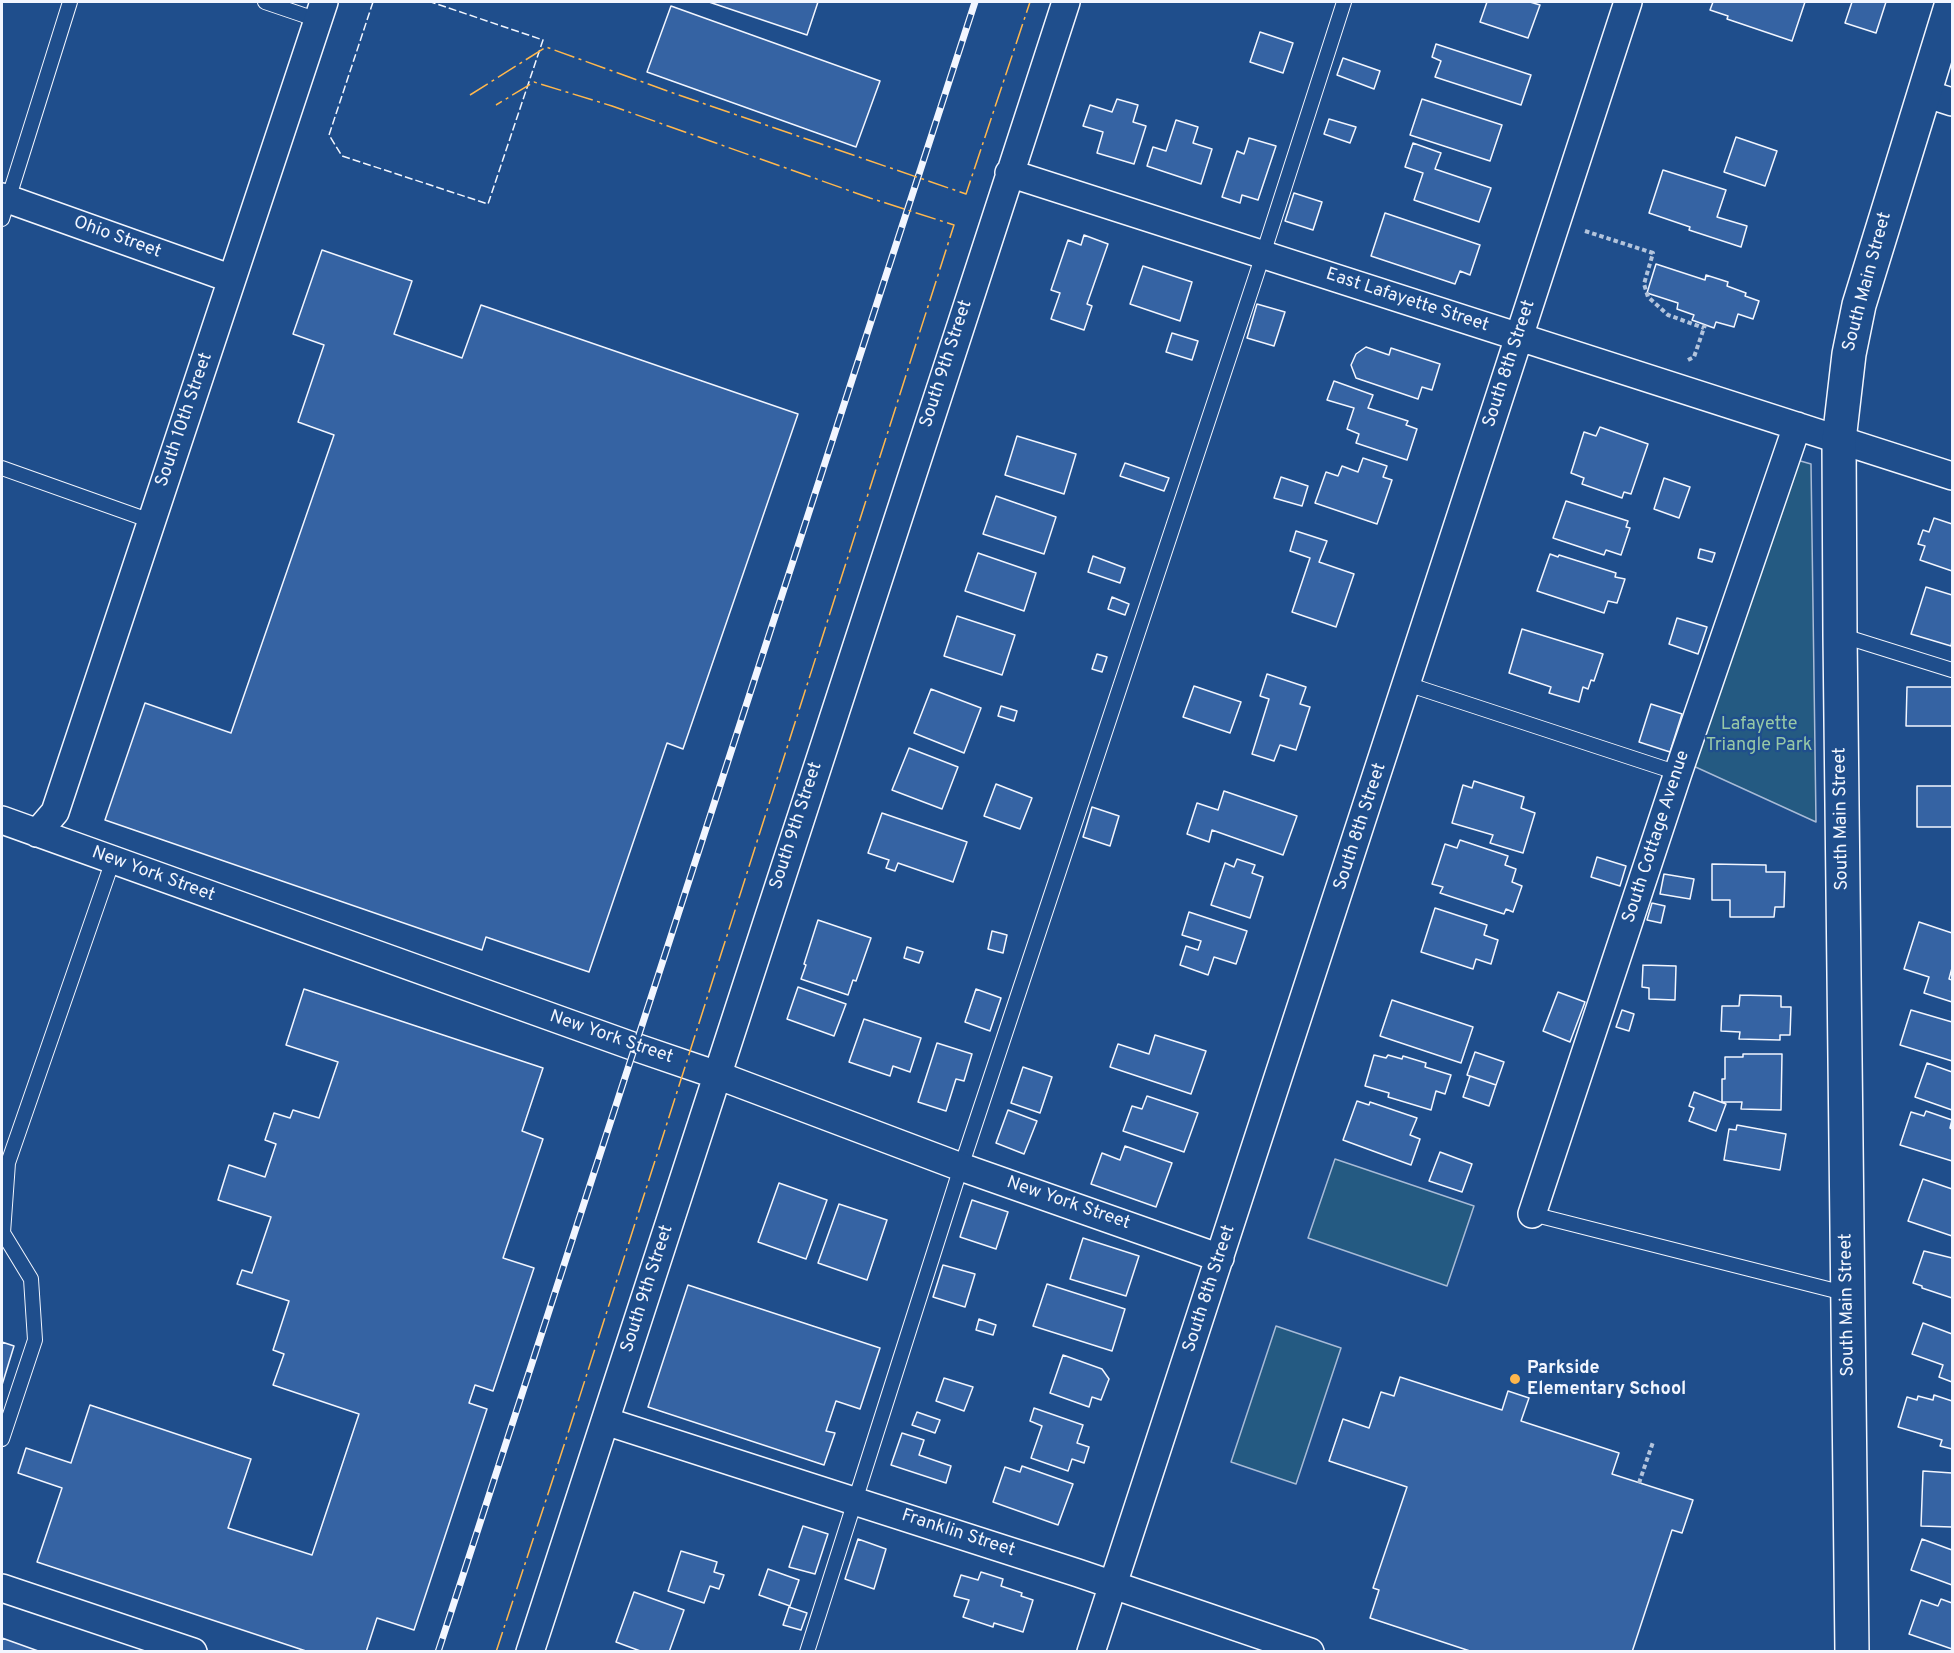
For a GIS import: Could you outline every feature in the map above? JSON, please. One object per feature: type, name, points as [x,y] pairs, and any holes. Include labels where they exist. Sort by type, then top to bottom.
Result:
[{"type":"main road","name":"South Main Street","points":[[1852,1652],[1839,440],[1849,354],[1859,305],[1938,97],[1953,3]]},
{"type":"street","name":"South 9th Street","points":[[530,1652],[1066,2]]},
{"type":"street","name":"South 8th Street","points":[[1091,1652],[1628,2]]},
{"type":"street","name":"South 10th Street","points":[[37,833],[55,812],[321,11]]},
{"type":"street","name":"East Lafayette Street","points":[[1009,173],[1953,476]]},
{"type":"street","name":"Ohio Street","points":[[4,205],[232,279]]},
{"type":"street","name":"South Cottage Avenue","points":[[1532,1214],[1678,773],[1797,426]]},
{"type":"street","name":"New York Street","points":[[2,820],[717,1075],[962,1167],[1220,1258]]},
{"type":"street","name":"Franklin Street","points":[[605,1421],[1113,1584],[1310,1652]]},
{"type":"street","points":[[2,1588],[194,1652]]},
{"type":"lane","points":[[4,205],[70,2]]},
{"type":"lane","points":[[265,2],[321,11]]},
{"type":"lane","points":[[807,1652],[962,1167],[1263,255],[1344,2]]},
{"type":"lane","points":[[2,468],[151,521]]},
{"type":"lane","points":[[1840,635],[1953,670]]},
{"type":"lane","points":[[1407,684],[1678,773]]},
{"type":"lane","points":[[2,1439],[34,1340],[31,1279],[3,1233],[8,1163],[113,860]]},
{"type":"lane","points":[[1532,1214],[1848,1294]]},
{"type":"path","points":[[1585,231],[1653,253],[1644,284],[1648,297],[1668,315],[1704,326],[1694,357],[1685,361],[1676,388]]},
{"type":"path","points":[[1639,1483],[1653,1442]]},
{"type":"green space","name":"Lafayette Triangle Park","points":[[1797,460],[1811,464],[1816,822],[1689,764]]},
{"type":"green space","points":[[1335,1159],[1474,1206],[1447,1286],[1308,1238]]},
{"type":"green space","points":[[1276,1326],[1341,1348],[1296,1484],[1231,1462]]},
{"type":"building","points":[[709,2],[818,2],[807,35]]},
{"type":"building","points":[[1487,2],[1530,2],[1540,5],[1528,38],[1480,22]]},
{"type":"building","points":[[1713,2],[1805,2],[1792,41],[1727,19],[1728,16],[1710,10]]},
{"type":"building","points":[[1852,2],[1886,2],[1876,33],[1845,23]]},
{"type":"building","points":[[671,6],[880,81],[856,147],[647,72]]},
{"type":"building","points":[[1260,32],[1293,43],[1283,73],[1250,62]]},
{"type":"building","points":[[1436,44],[1531,75],[1521,105],[1435,77],[1441,61],[1432,57]]},
{"type":"building","points":[[1343,58],[1380,71],[1374,89],[1337,75]]},
{"type":"building","points":[[1117,99],[1138,105],[1133,122],[1146,126],[1134,164],[1097,153],[1103,132],[1083,126],[1090,105],[1112,112]]},
{"type":"building","points":[[1422,99],[1502,125],[1490,161],[1410,135]]},
{"type":"building","points":[[1329,119],[1356,127],[1350,143],[1324,134]]},
{"type":"building","points":[[1176,120],[1198,127],[1193,143],[1212,149],[1201,184],[1147,166],[1153,147],[1166,151]]},
{"type":"building","points":[[1736,137],[1777,151],[1765,186],[1724,172]]},
{"type":"building","points":[[1249,138],[1276,146],[1258,200],[1242,195],[1240,203],[1222,197],[1237,151],[1244,154]]},
{"type":"building","points":[[1413,143],[1441,153],[1435,169],[1491,188],[1479,222],[1414,200],[1423,173],[1405,167]]},
{"type":"building","points":[[1663,170],[1726,190],[1717,217],[1747,226],[1741,247],[1689,230],[1690,227],[1649,213]]},
{"type":"building","points":[[1294,193],[1322,202],[1313,230],[1285,221]]},
{"type":"building","points":[[1385,213],[1480,245],[1470,275],[1460,271],[1455,284],[1371,256]]},
{"type":"building","points":[[1084,235],[1108,244],[1087,304],[1092,306],[1084,330],[1051,319],[1060,293],[1051,290],[1068,240],[1081,245]]},
{"type":"building","points":[[322,250],[412,281],[394,334],[462,358],[481,305],[798,414],[683,749],[667,743],[589,972],[486,937],[482,950],[105,820],[145,703],[231,733],[334,435],[298,422],[324,345],[293,334]]},
{"type":"building","points":[[1656,264],[1705,280],[1706,275],[1728,282],[1727,286],[1759,301],[1753,319],[1738,314],[1734,327],[1716,322],[1714,328],[1692,320],[1694,315],[1677,309],[1678,303],[1647,293]]},
{"type":"building","points":[[1143,266],[1192,282],[1180,321],[1130,304]]},
{"type":"building","points":[[1257,304],[1285,312],[1274,346],[1247,338]]},
{"type":"building","points":[[1172,333],[1198,341],[1192,360],[1166,352]]},
{"type":"building","points":[[1366,347],[1389,355],[1391,348],[1440,364],[1432,390],[1422,387],[1418,399],[1356,378],[1351,365],[1356,354]]},
{"type":"building","points":[[1334,381],[1373,395],[1368,408],[1408,421],[1406,425],[1417,429],[1407,460],[1356,443],[1359,434],[1347,429],[1354,408],[1327,400]]},
{"type":"building","points":[[1600,427],[1648,444],[1631,494],[1624,492],[1622,498],[1582,484],[1584,478],[1571,473],[1584,432],[1596,436]]},
{"type":"building","points":[[1017,436],[1076,454],[1064,494],[1005,475]]},
{"type":"building","points":[[1363,458],[1387,466],[1383,477],[1392,480],[1377,524],[1315,503],[1326,472],[1338,476],[1342,466],[1358,472]]},
{"type":"building","points":[[1125,463],[1169,478],[1164,491],[1120,476]]},
{"type":"building","points":[[1281,477],[1308,486],[1302,506],[1274,498]]},
{"type":"building","points":[[1664,478],[1690,487],[1679,518],[1654,509]]},
{"type":"building","points":[[996,496],[1056,517],[1044,554],[983,534]]},
{"type":"building","points":[[1566,501],[1628,521],[1626,527],[1630,528],[1621,555],[1606,550],[1604,555],[1553,538]]},
{"type":"building","points":[[1934,518],[1952,524],[1952,571],[1920,560],[1925,546],[1918,544],[1923,530],[1929,532]]},
{"type":"building","points":[[1296,531],[1327,541],[1319,562],[1354,574],[1336,627],[1292,612],[1310,558],[1290,551]]},
{"type":"building","points":[[1700,549],[1715,553],[1712,562],[1698,558]]},
{"type":"building","points":[[978,553],[1036,573],[1024,611],[965,591]]},
{"type":"building","points":[[1550,554],[1616,573],[1615,577],[1625,579],[1617,603],[1608,601],[1604,613],[1537,591]]},
{"type":"building","points":[[1093,556],[1125,568],[1120,583],[1088,572]]},
{"type":"building","points":[[1926,587],[1952,595],[1951,646],[1911,634]]},
{"type":"building","points":[[1112,597],[1129,604],[1125,615],[1108,609]]},
{"type":"building","points":[[957,616],[1015,635],[1002,675],[944,656]]},
{"type":"building","points":[[1677,618],[1707,627],[1698,654],[1669,644]]},
{"type":"building","points":[[1522,629],[1603,654],[1594,681],[1591,680],[1588,689],[1583,687],[1579,702],[1549,693],[1551,687],[1509,673]]},
{"type":"building","points":[[1097,654],[1107,657],[1102,672],[1092,669]]},
{"type":"building","points":[[1267,674],[1306,687],[1300,704],[1310,707],[1296,750],[1280,745],[1274,761],[1252,754],[1269,699],[1260,696]]},
{"type":"building","points":[[1194,686],[1241,702],[1230,733],[1183,717]]},
{"type":"building","points":[[1907,687],[1952,687],[1952,726],[1906,726]]},
{"type":"building","points":[[931,689],[981,708],[964,753],[914,733]]},
{"type":"building","points":[[1651,704],[1682,714],[1670,752],[1639,742]]},
{"type":"building","points":[[1001,706],[1017,711],[1014,721],[998,716]]},
{"type":"building","points":[[909,748],[958,767],[942,809],[892,790]]},
{"type":"building","points":[[1474,781],[1524,797],[1521,808],[1535,813],[1523,853],[1490,843],[1493,835],[1452,823],[1463,785],[1472,788]]},
{"type":"building","points":[[996,784],[1032,798],[1020,829],[984,816]]},
{"type":"building","points":[[1917,786],[1952,786],[1952,827],[1917,827]]},
{"type":"building","points":[[1224,791],[1297,816],[1283,855],[1212,830],[1209,842],[1187,834],[1197,803],[1218,810]]},
{"type":"building","points":[[1092,807],[1119,816],[1110,846],[1083,837]]},
{"type":"building","points":[[882,813],[967,842],[953,882],[898,863],[895,871],[886,868],[889,860],[868,853]]},
{"type":"building","points":[[1460,840],[1508,856],[1505,865],[1516,869],[1512,882],[1522,886],[1513,912],[1506,909],[1504,914],[1440,893],[1443,887],[1432,884],[1445,844],[1457,848]]},
{"type":"building","points":[[1597,857],[1626,866],[1620,886],[1591,877]]},
{"type":"building","points":[[1237,859],[1255,865],[1252,873],[1263,877],[1250,918],[1211,905],[1225,863],[1234,867]]},
{"type":"building","points":[[1712,864],[1766,865],[1766,872],[1785,872],[1784,907],[1775,907],[1774,917],[1730,917],[1730,900],[1712,900]]},
{"type":"building","points":[[1664,874],[1694,879],[1690,899],[1660,894]]},
{"type":"building","points":[[1652,903],[1665,906],[1661,923],[1647,920]]},
{"type":"building","points":[[1435,908],[1487,925],[1484,935],[1498,940],[1491,964],[1476,959],[1473,969],[1421,952]]},
{"type":"building","points":[[1189,912],[1247,931],[1236,964],[1214,957],[1208,975],[1180,965],[1186,946],[1198,950],[1201,941],[1182,935]]},
{"type":"building","points":[[818,920],[871,938],[856,981],[853,980],[848,995],[801,979]]},
{"type":"building","points":[[1919,922],[1952,933],[1952,968],[1949,979],[1952,980],[1952,1002],[1924,993],[1929,977],[1904,969]]},
{"type":"building","points":[[992,931],[1007,935],[1003,953],[988,949]]},
{"type":"building","points":[[907,947],[923,952],[919,963],[904,958]]},
{"type":"building","points":[[1643,965],[1676,966],[1675,1000],[1649,999],[1649,988],[1642,987]]},
{"type":"building","points":[[798,987],[846,1004],[834,1036],[787,1019]]},
{"type":"building","points":[[304,989],[543,1068],[522,1131],[543,1139],[503,1258],[534,1268],[493,1391],[475,1385],[469,1403],[487,1409],[414,1630],[377,1618],[366,1652],[309,1652],[37,1562],[62,1488],[18,1473],[26,1448],[71,1463],[90,1405],[251,1459],[228,1528],[312,1555],[359,1414],[273,1385],[284,1354],[273,1350],[289,1301],[237,1284],[242,1270],[252,1273],[271,1217],[218,1200],[229,1165],[265,1177],[276,1144],[265,1140],[274,1113],[290,1118],[293,1110],[319,1118],[338,1062],[286,1045]]},
{"type":"building","points":[[976,989],[1001,998],[990,1031],[965,1022]]},
{"type":"building","points":[[1558,992],[1585,1002],[1570,1042],[1543,1031]]},
{"type":"building","points":[[1740,995],[1781,996],[1781,1007],[1791,1007],[1790,1035],[1780,1035],[1780,1040],[1739,1039],[1740,1032],[1721,1031],[1722,1006],[1739,1006]]},
{"type":"building","points":[[1392,1000],[1473,1027],[1461,1063],[1380,1036]]},
{"type":"building","points":[[1622,1010],[1634,1014],[1629,1031],[1616,1027]]},
{"type":"building","points":[[1911,1010],[1952,1022],[1952,1061],[1900,1045]]},
{"type":"building","points":[[864,1019],[921,1038],[910,1072],[893,1066],[890,1076],[849,1062]]},
{"type":"building","points":[[1155,1035],[1206,1051],[1191,1094],[1110,1067],[1118,1044],[1149,1054]]},
{"type":"building","points":[[937,1043],[972,1054],[964,1081],[956,1079],[946,1111],[918,1102]]},
{"type":"building","points":[[1475,1052],[1504,1062],[1496,1085],[1467,1075]]},
{"type":"building","points":[[1743,1054],[1782,1054],[1781,1110],[1741,1109],[1742,1102],[1722,1102],[1725,1057],[1743,1057]]},
{"type":"building","points":[[1374,1055],[1386,1058],[1388,1055],[1402,1059],[1403,1056],[1426,1063],[1425,1067],[1451,1075],[1445,1094],[1436,1091],[1431,1110],[1388,1097],[1389,1093],[1365,1086]]},
{"type":"building","points":[[1927,1063],[1952,1072],[1952,1110],[1915,1097]]},
{"type":"building","points":[[1023,1067],[1052,1077],[1040,1113],[1011,1103]]},
{"type":"building","points":[[1470,1076],[1496,1085],[1489,1106],[1463,1097]]},
{"type":"building","points":[[1694,1092],[1726,1104],[1716,1131],[1689,1121],[1694,1108],[1689,1106]]},
{"type":"building","points":[[1147,1096],[1198,1113],[1184,1152],[1123,1131],[1132,1106],[1142,1109]]},
{"type":"building","points":[[1357,1101],[1369,1105],[1370,1102],[1417,1118],[1410,1135],[1420,1139],[1411,1165],[1343,1140]]},
{"type":"building","points":[[1008,1110],[1037,1121],[1024,1154],[996,1143]]},
{"type":"building","points":[[1926,1111],[1952,1120],[1950,1128],[1952,1129],[1952,1161],[1900,1145],[1911,1112],[1924,1116]]},
{"type":"building","points":[[1737,1125],[1786,1134],[1780,1170],[1724,1160],[1729,1129],[1736,1130]]},
{"type":"building","points":[[1125,1146],[1172,1163],[1156,1207],[1091,1184],[1102,1153],[1120,1160]]},
{"type":"building","points":[[1440,1152],[1472,1164],[1462,1192],[1429,1181]]},
{"type":"building","points":[[1923,1179],[1952,1189],[1952,1236],[1908,1221]]},
{"type":"building","points":[[779,1183],[827,1200],[806,1259],[758,1242]]},
{"type":"building","points":[[972,1200],[1008,1212],[996,1249],[960,1237]]},
{"type":"building","points":[[839,1204],[887,1220],[867,1280],[818,1263]]},
{"type":"building","points":[[1083,1238],[1139,1256],[1126,1296],[1070,1279]]},
{"type":"building","points":[[1924,1251],[1952,1258],[1952,1298],[1913,1283]]},
{"type":"building","points":[[943,1265],[975,1274],[965,1307],[933,1297]]},
{"type":"building","points":[[1047,1284],[1125,1309],[1112,1351],[1033,1326]]},
{"type":"building","points":[[688,1285],[880,1348],[860,1409],[836,1401],[826,1431],[835,1433],[824,1465],[648,1407]]},
{"type":"building","points":[[979,1319],[996,1325],[993,1335],[976,1330]]},
{"type":"building","points":[[1923,1323],[1952,1334],[1952,1382],[1939,1377],[1943,1365],[1912,1354]]},
{"type":"building","points":[[2,1342],[14,1346],[2,1385]]},
{"type":"building","points":[[1063,1355],[1102,1369],[1109,1379],[1101,1400],[1092,1397],[1089,1407],[1050,1393]]},
{"type":"building","points":[[1400,1377],[1502,1410],[1508,1391],[1529,1398],[1521,1421],[1619,1453],[1612,1474],[1693,1500],[1682,1533],[1672,1530],[1632,1652],[1473,1652],[1370,1618],[1379,1590],[1373,1588],[1407,1487],[1329,1461],[1343,1419],[1369,1428],[1381,1392],[1394,1396]]},
{"type":"building","points":[[944,1378],[973,1387],[964,1411],[936,1401]]},
{"type":"building","points":[[1934,1395],[1952,1401],[1952,1449],[1940,1446],[1942,1440],[1898,1427],[1907,1397],[1917,1400],[1918,1396],[1933,1400]]},
{"type":"building","points":[[1034,1408],[1083,1425],[1077,1443],[1089,1447],[1084,1463],[1072,1459],[1068,1471],[1031,1458],[1042,1426],[1030,1421]]},
{"type":"building","points":[[917,1412],[940,1420],[935,1433],[912,1425]]},
{"type":"building","points":[[902,1433],[924,1440],[919,1455],[951,1466],[946,1483],[891,1465]]},
{"type":"building","points":[[1022,1466],[1073,1484],[1058,1525],[993,1502],[1005,1467],[1020,1472]]},
{"type":"building","points":[[1923,1471],[1952,1473],[1952,1527],[1921,1526]]},
{"type":"building","points":[[803,1526],[828,1534],[815,1574],[789,1567]]},
{"type":"building","points":[[858,1539],[886,1549],[874,1589],[845,1579]]},
{"type":"building","points":[[1922,1539],[1952,1550],[1952,1585],[1911,1570]]},
{"type":"building","points":[[681,1551],[717,1562],[714,1572],[724,1575],[719,1589],[710,1586],[704,1603],[668,1591]]},
{"type":"building","points":[[768,1569],[799,1580],[790,1606],[759,1595]]},
{"type":"building","points":[[981,1572],[1003,1579],[1001,1586],[1022,1593],[1021,1596],[1033,1600],[1023,1632],[994,1623],[993,1627],[963,1617],[969,1600],[954,1596],[961,1575],[978,1580]]},
{"type":"building","points":[[634,1592],[684,1610],[669,1652],[643,1652],[616,1642]]},
{"type":"building","points":[[1941,1599],[1952,1603],[1952,1649],[1909,1634],[1921,1600],[1938,1606]]},
{"type":"building","points":[[789,1607],[807,1613],[801,1630],[783,1625]]},
{"type":"building","points":[[2,1638],[41,1652],[2,1652]]},
{"type":"railway","points":[[438,1652],[975,2]]},
{"type":"fence","points":[[373,2],[329,135],[342,156],[488,204],[543,40],[431,2]]},
{"type":"power","points":[[470,95],[546,47],[966,194],[1030,2]]},
{"type":"power","points":[[496,105],[534,82],[612,106],[870,198],[954,225],[496,1652]]},
{"type":"place","name":"Parkside Elementary School","points":[[1515,1379]]}]
